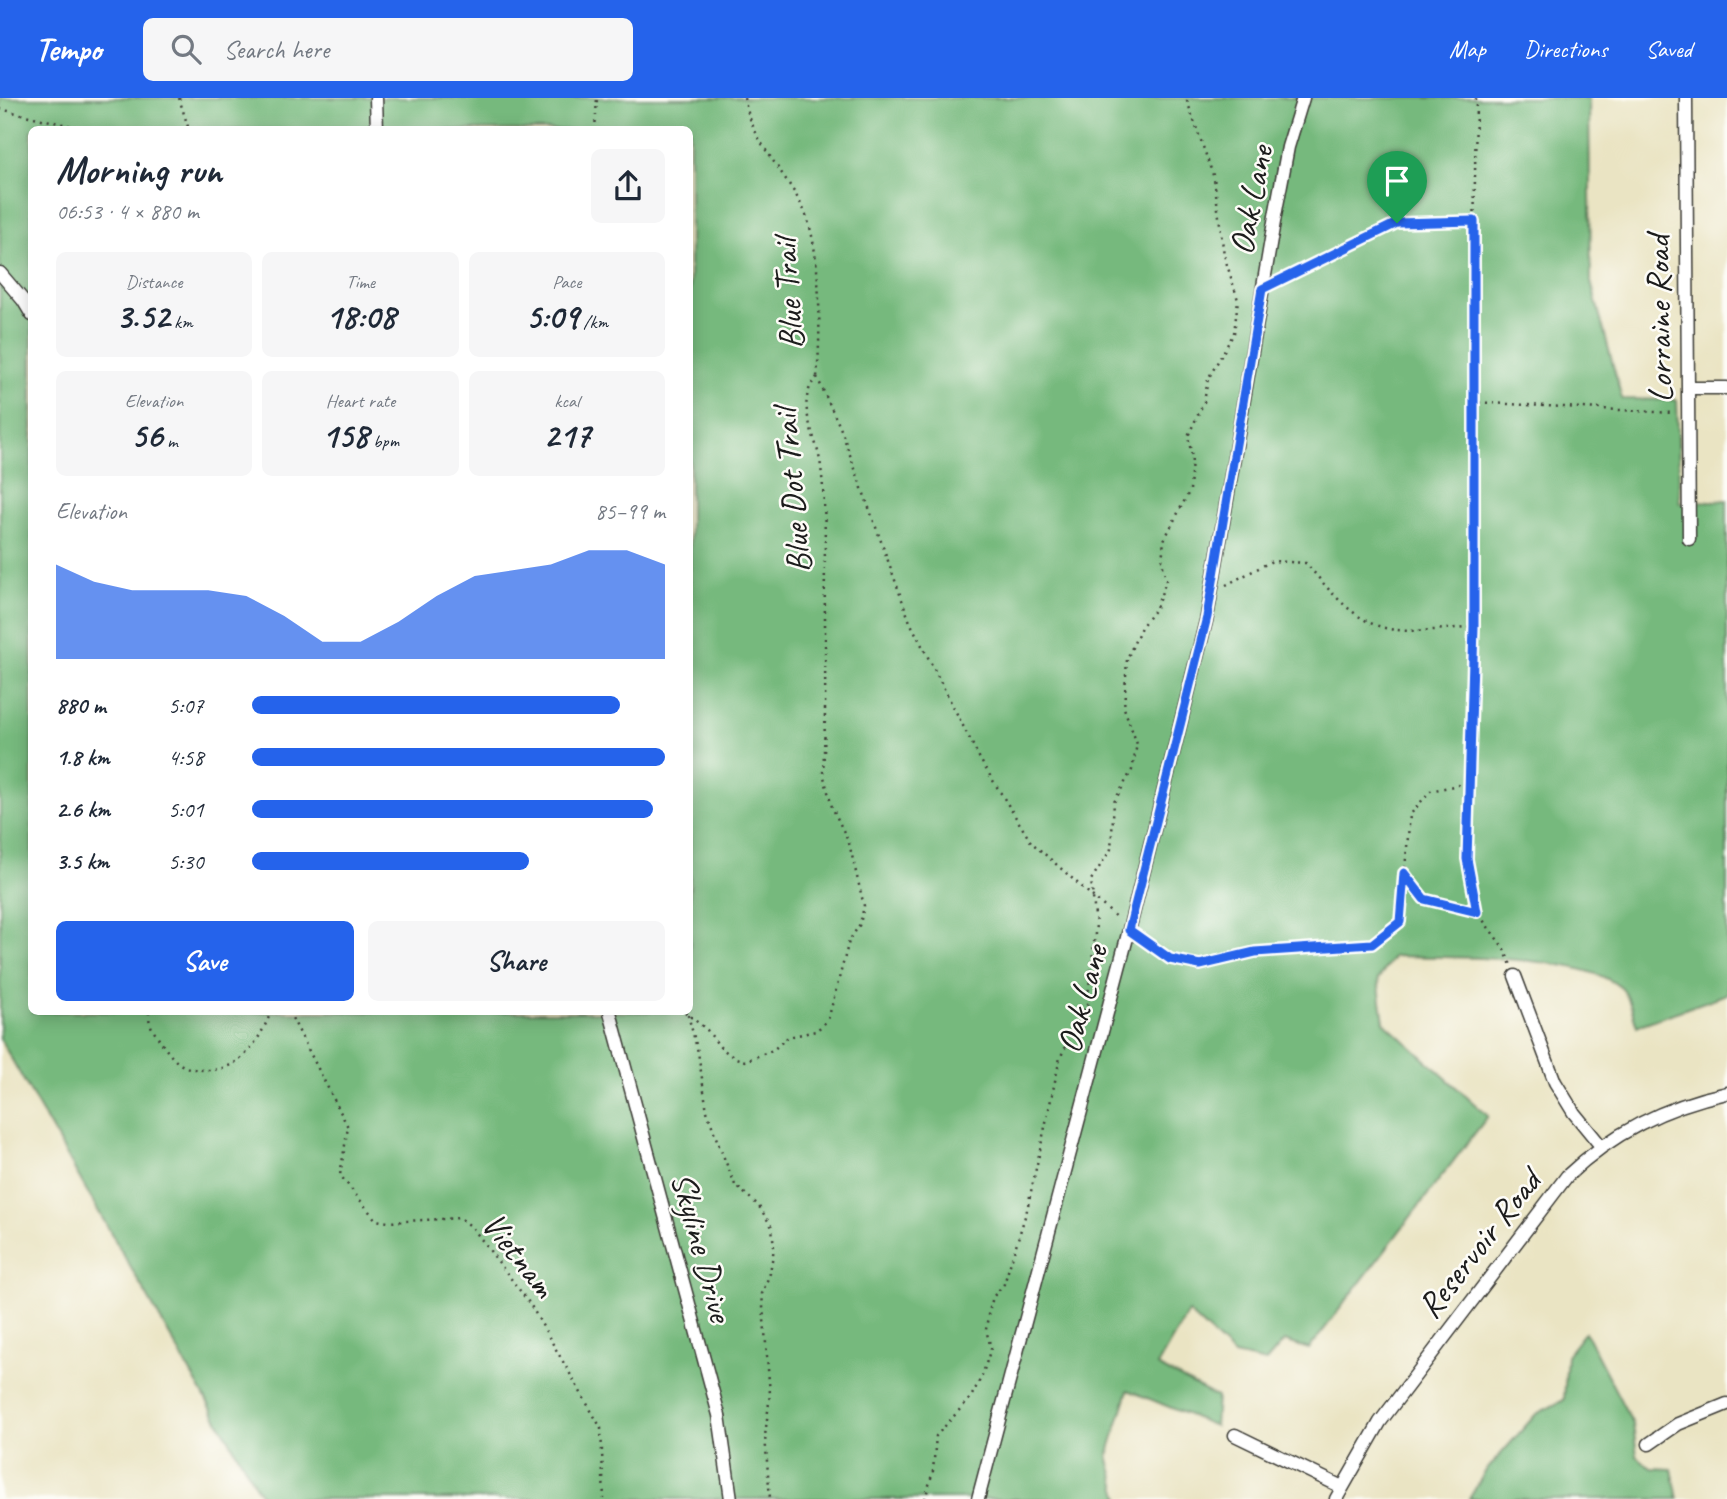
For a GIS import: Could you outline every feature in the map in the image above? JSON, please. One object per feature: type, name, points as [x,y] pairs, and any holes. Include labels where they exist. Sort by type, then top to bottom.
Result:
[{"type":"street","points":[[376,98],[377,126]]},
{"type":"street","name":"Oak Lane","points":[[978,1499],[1129,930],[1212,586],[1288,147],[1303,98]]},
{"type":"street","name":"Lorraine Road","points":[[1686,98],[1689,539]]},
{"type":"street","points":[[0,273],[28,309]]},
{"type":"street","points":[[1688,388],[1727,388]]},
{"type":"street","points":[[1516,976],[1555,1082],[1574,1113],[1601,1146]]},
{"type":"street","name":"Skyline Drive","points":[[611,1015],[719,1415],[731,1499]]},
{"type":"street","name":"Reservoir Road","points":[[1339,1493],[1380,1422],[1539,1209],[1567,1176],[1601,1146],[1661,1114],[1727,1093]]},
{"type":"street","points":[[1649,1444],[1678,1424],[1727,1404]]},
{"type":"street","points":[[1235,1435],[1339,1493]]},
{"type":"path","points":[[179,98],[188,126]]},
{"type":"path","points":[[595,126],[597,98]]},
{"type":"path","name":"Blue Trail","points":[[744,98],[748,118],[764,152],[784,174],[804,209],[813,239],[819,336],[817,377]]},
{"type":"path","points":[[925,1499],[933,1471],[936,1436],[971,1398],[982,1376],[991,1348],[986,1329],[990,1306],[993,1297],[1004,1284],[1027,1210],[1060,1058],[1087,1004],[1094,966],[1094,901],[1091,880],[1111,849],[1114,802],[1132,770],[1137,744],[1124,708],[1127,659],[1141,627],[1156,608],[1166,581],[1162,561],[1164,540],[1190,490],[1192,457],[1188,436],[1204,402],[1208,380],[1234,333],[1238,300],[1224,255],[1209,156],[1194,128],[1186,98]]},
{"type":"path","points":[[1476,98],[1472,402],[1474,626],[1467,859],[1477,912],[1503,947],[1516,976]]},
{"type":"path","points":[[0,109],[71,126]]},
{"type":"path","points":[[1262,289],[1397,223],[1474,221]]},
{"type":"path","name":"Blue Dot Trail","points":[[688,1015],[707,1030],[720,1047],[733,1057],[745,1061],[773,1050],[788,1037],[816,1031],[831,1010],[849,940],[860,924],[864,906],[849,843],[832,807],[822,773],[828,552],[817,438],[804,402],[808,387],[817,377],[840,427],[910,622],[981,761],[1031,842],[1094,901],[1170,959],[1200,965],[1255,952],[1372,944],[1400,922],[1410,815],[1430,791],[1468,783]]},
{"type":"path","points":[[1472,402],[1689,413]]},
{"type":"path","points":[[1212,586],[1228,584],[1272,561],[1306,563],[1336,600],[1373,626],[1406,633],[1474,626]]},
{"type":"path","points":[[1404,873],[1424,899],[1477,912]]},
{"type":"path","points":[[149,1015],[148,1023],[176,1064],[190,1070],[224,1070],[237,1065],[269,1015]]},
{"type":"path","name":"Vietnam","points":[[291,1015],[348,1127],[340,1175],[376,1220],[388,1222],[460,1218],[472,1227],[530,1304],[601,1428],[604,1499]]},
{"type":"path","points":[[687,1015],[698,1052],[707,1111],[718,1143],[735,1185],[758,1205],[772,1227],[774,1248],[770,1273],[762,1294],[770,1394],[765,1436],[770,1499]]},
{"type":"green space","points":[[0,98],[1589,98],[1591,282],[1622,399],[1677,400],[1680,503],[1727,500],[1727,994],[1637,1026],[1628,1000],[1620,987],[1601,976],[1576,968],[1513,960],[1394,956],[1378,979],[1384,1022],[1488,1116],[1309,1349],[1284,1341],[1266,1362],[1234,1355],[1188,1312],[1157,1366],[1217,1397],[1215,1426],[1128,1390],[1108,1456],[1120,1499],[263,1499],[0,1039]]},
{"type":"green space","points":[[1585,1332],[1633,1424],[1637,1456],[1651,1468],[1672,1469],[1678,1499],[1469,1499],[1485,1472],[1536,1414],[1564,1400],[1567,1355]]},
{"type":"route","points":[[1474,221],[1474,626],[1467,859],[1477,912],[1424,899],[1404,873],[1400,922],[1372,944],[1255,952],[1200,965],[1170,959],[1129,930],[1207,617],[1262,289],[1397,223],[1474,221]]}]
